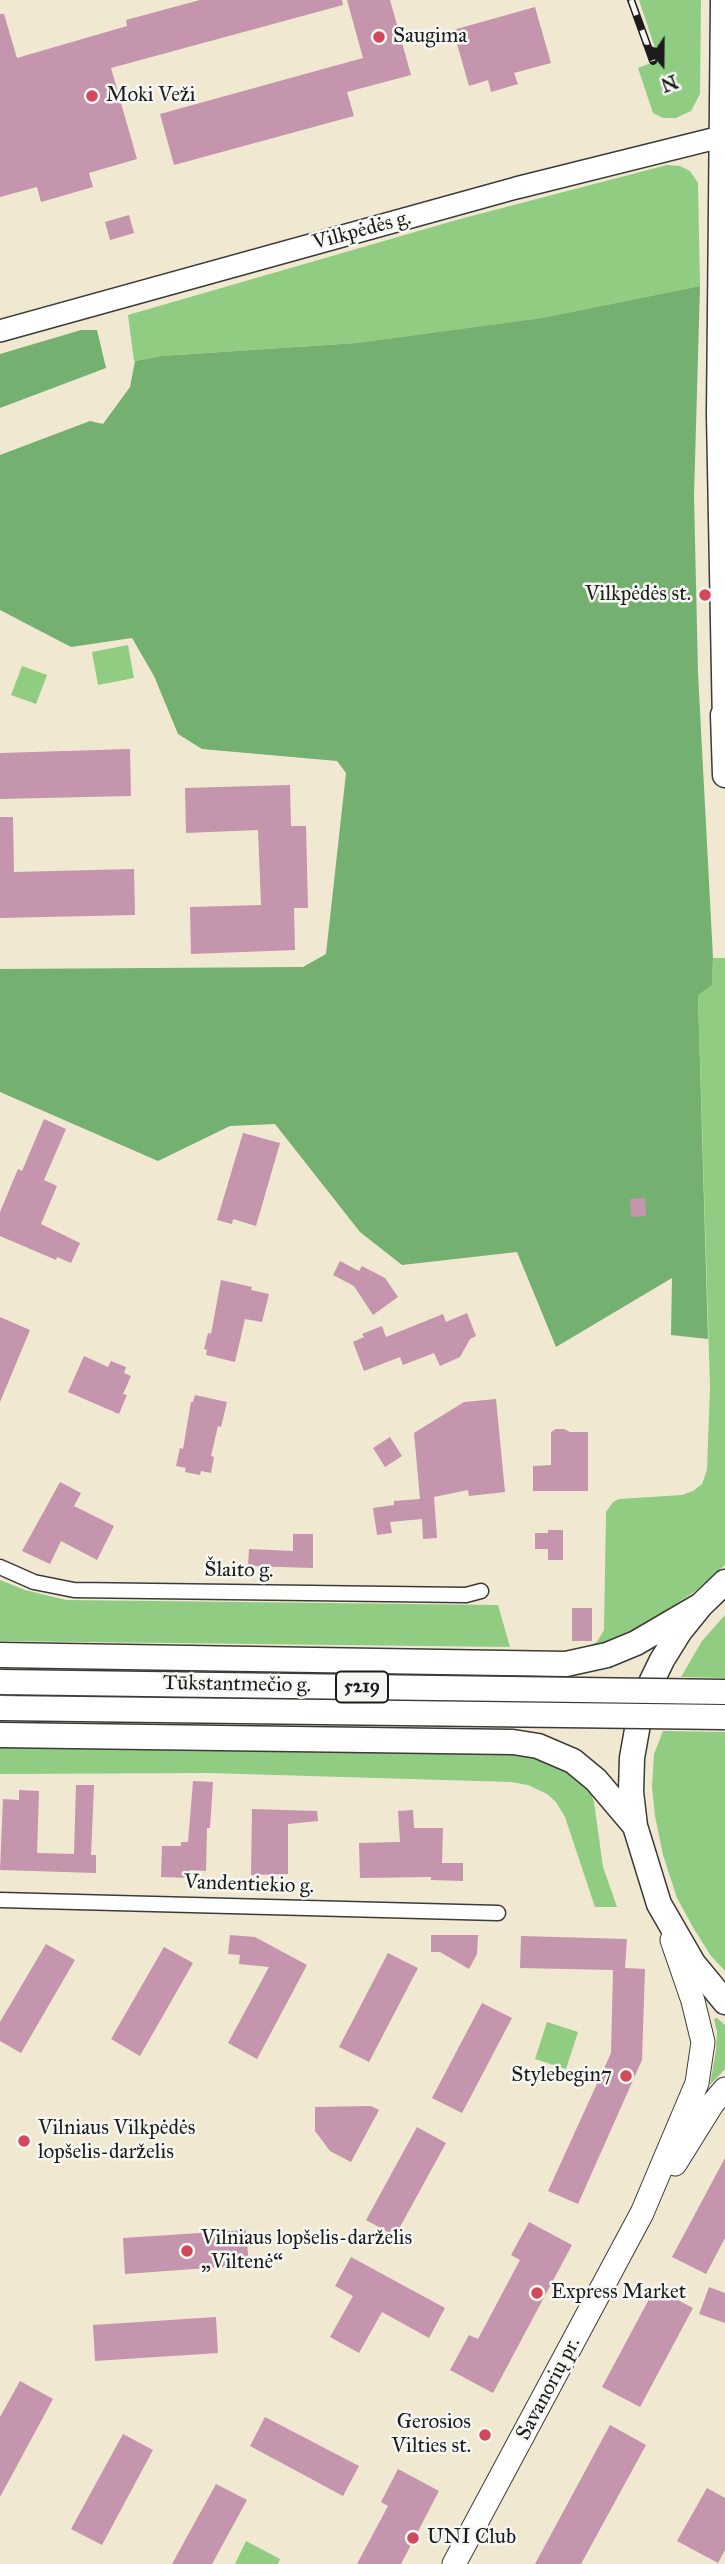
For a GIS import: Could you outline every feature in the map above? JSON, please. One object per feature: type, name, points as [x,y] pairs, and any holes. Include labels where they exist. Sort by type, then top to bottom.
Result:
[{"type":"highway","points":[[723,0],[719,415],[725,775]]},
{"type":"highway","points":[[725,1582],[701,1605],[662,1660],[648,1691],[638,1724],[631,1781],[635,1826],[659,1904],[693,1963],[725,2002]]},
{"type":"highway","points":[[0,1656],[566,1664],[607,1655],[636,1643],[701,1605]]},
{"type":"highway","name":"Tūkstantmečio g.","points":[[0,1682],[725,1692]]},
{"type":"highway","name":"Tūkstantmečio g.","points":[[0,1707],[725,1717]]},
{"type":"highway","points":[[0,1735],[513,1742],[538,1746],[573,1761],[596,1780],[635,1826]]},
{"type":"main road","name":"Vilkpėdės g.","points":[[0,331],[529,185],[723,136]]},
{"type":"main road","name":"Savanorių pr.","points":[[642,2213],[697,2083],[703,2042],[693,2001],[659,1904]]},
{"type":"main road","name":"Savanorių pr.","points":[[454,2564],[642,2213],[713,2103],[725,2089]]},
{"type":"street","name":"Šlaito g.","points":[[0,1567],[34,1582],[74,1590],[466,1595],[481,1591]]},
{"type":"street","name":"Vandentiekio g.","points":[[0,1900],[498,1913]]},
{"type":"green space","points":[[639,0],[701,0],[700,94],[691,111],[676,118],[663,118],[653,113],[638,68],[659,60]]},
{"type":"green space","points":[[667,165],[680,166],[690,171],[698,183],[700,286],[543,318],[356,343],[161,356],[134,361],[128,315],[460,219]]},
{"type":"green space","points":[[700,286],[694,496],[698,673],[713,958],[712,985],[698,995],[708,1339],[671,1335],[672,1278],[556,1347],[517,1252],[402,1265],[360,1232],[275,1124],[230,1126],[158,1161],[0,1092],[0,969],[303,967],[326,954],[346,773],[337,761],[202,749],[178,734],[154,676],[132,638],[71,647],[0,610],[0,455],[90,421],[103,424],[130,387],[135,361],[161,356],[356,343],[542,318]]},
{"type":"green space","points":[[81,330],[97,330],[106,368],[0,408],[0,354]]},
{"type":"green space","points":[[128,645],[134,678],[98,685],[92,652]]},
{"type":"green space","points":[[22,666],[47,675],[36,704],[11,695]]},
{"type":"green space","points":[[713,958],[725,958],[725,1565],[697,1590],[638,1629],[591,1645],[597,1642],[604,1630],[606,1512],[613,1502],[619,1499],[682,1495],[693,1491],[702,1484],[707,1470],[710,1387],[698,994],[712,985]]},
{"type":"green space","points":[[0,1580],[25,1590],[66,1600],[498,1605],[510,1647],[0,1641]]},
{"type":"green space","points":[[725,1615],[725,1678],[681,1677],[702,1641]]},
{"type":"green space","points":[[663,1731],[725,1732],[725,1971],[711,1956],[677,1898],[663,1855],[652,1787],[654,1754]]},
{"type":"green space","points":[[0,1746],[510,1751],[556,1761],[590,1790],[603,1867],[617,1907],[595,1907],[565,1817],[556,1802],[547,1794],[528,1785],[511,1782],[209,1773],[0,1774]]},
{"type":"green space","points":[[717,2018],[725,2025],[725,2069],[710,2085],[716,2050],[717,2032],[714,2019]]},
{"type":"green space","points":[[547,2022],[578,2032],[566,2069],[535,2059]]},
{"type":"green space","points":[[246,2541],[280,2559],[278,2564],[235,2564]]},
{"type":"building","points":[[200,0],[342,0],[343,5],[111,68],[137,159],[89,173],[93,187],[41,202],[37,187],[0,197],[0,14],[4,14],[17,58],[127,26],[126,20]]},
{"type":"building","points":[[347,0],[390,0],[411,75],[347,92],[354,116],[174,165],[160,114],[363,58]]},
{"type":"building","points":[[535,7],[551,63],[514,73],[518,84],[491,92],[488,80],[469,86],[453,30]]},
{"type":"building","points":[[129,215],[134,233],[110,240],[105,222]]},
{"type":"building","points":[[130,749],[131,796],[0,799],[0,753]]},
{"type":"building","points":[[290,785],[291,826],[306,826],[308,908],[294,908],[295,950],[191,954],[190,907],[261,905],[258,830],[186,833],[185,788]]},
{"type":"building","points":[[0,817],[13,817],[14,872],[134,869],[135,915],[0,918]]},
{"type":"building","points":[[44,1119],[66,1129],[44,1180],[57,1186],[41,1224],[80,1243],[71,1263],[57,1257],[56,1260],[0,1236],[0,1212],[18,1169],[22,1171]]},
{"type":"building","points":[[243,1133],[280,1143],[256,1226],[233,1219],[232,1224],[217,1220]]},
{"type":"building","points":[[645,1198],[646,1216],[631,1217],[630,1199]]},
{"type":"building","points":[[340,1261],[359,1271],[362,1266],[385,1278],[398,1297],[373,1315],[354,1286],[333,1275]]},
{"type":"building","points":[[221,1280],[269,1294],[262,1322],[245,1319],[235,1362],[206,1355],[207,1350],[204,1349],[208,1333],[211,1334]]},
{"type":"building","points":[[467,1313],[476,1336],[470,1339],[460,1357],[440,1366],[434,1353],[403,1365],[400,1357],[364,1371],[353,1342],[364,1337],[362,1334],[382,1326],[386,1337],[443,1314],[446,1322]]},
{"type":"building","points":[[0,1317],[30,1330],[0,1402]]},
{"type":"building","points":[[84,1356],[108,1367],[111,1361],[126,1367],[124,1373],[131,1376],[123,1394],[127,1395],[119,1414],[68,1392]]},
{"type":"building","points":[[195,1395],[227,1402],[211,1456],[214,1457],[211,1473],[201,1471],[200,1475],[185,1472],[186,1468],[176,1466],[180,1448],[183,1449],[191,1402]]},
{"type":"building","points":[[496,1399],[505,1492],[469,1496],[468,1490],[434,1497],[437,1538],[423,1539],[422,1519],[390,1522],[392,1533],[377,1535],[373,1508],[394,1505],[394,1501],[420,1499],[414,1433],[464,1402]]},
{"type":"building","points":[[556,1429],[588,1432],[588,1491],[533,1491],[533,1466],[551,1465],[551,1432]]},
{"type":"building","points":[[390,1437],[402,1456],[385,1467],[373,1448]]},
{"type":"building","points":[[60,1482],[81,1493],[74,1506],[114,1526],[97,1560],[61,1541],[50,1564],[22,1551]]},
{"type":"building","points":[[548,1530],[563,1530],[563,1560],[548,1560],[548,1549],[535,1549],[535,1533],[548,1533]]},
{"type":"building","points":[[293,1534],[313,1534],[313,1568],[248,1566],[249,1549],[293,1551]]},
{"type":"building","points":[[572,1608],[592,1608],[592,1641],[572,1641]]},
{"type":"building","points":[[193,1781],[213,1782],[210,1828],[207,1828],[206,1871],[190,1870],[190,1878],[161,1877],[162,1846],[181,1846],[181,1842],[188,1842]]},
{"type":"building","points":[[76,1785],[94,1785],[91,1855],[96,1855],[96,1873],[0,1870],[3,1799],[19,1800],[19,1790],[39,1791],[37,1853],[74,1854]]},
{"type":"building","points":[[252,1809],[317,1811],[318,1821],[288,1824],[288,1874],[251,1875]]},
{"type":"building","points":[[413,1810],[414,1828],[443,1828],[442,1863],[463,1863],[463,1881],[431,1880],[431,1877],[360,1878],[359,1843],[400,1842],[398,1811]]},
{"type":"building","points":[[230,1935],[255,1937],[307,1965],[257,2059],[228,2043],[269,1967],[239,1964],[240,1955],[228,1954]]},
{"type":"building","points":[[431,1935],[478,1935],[477,1954],[469,1969],[440,1952],[431,1952]]},
{"type":"building","points":[[521,1936],[627,1939],[625,1968],[645,1969],[642,2060],[578,2204],[548,2191],[611,2053],[613,1970],[520,1968]]},
{"type":"building","points":[[46,1944],[75,1960],[21,2053],[0,2041],[0,2022]]},
{"type":"building","points":[[164,1947],[193,1963],[140,2056],[111,2039]]},
{"type":"building","points":[[388,1953],[418,1968],[369,2062],[339,2047]]},
{"type":"building","points":[[482,2003],[512,2018],[462,2113],[432,2098]]},
{"type":"building","points":[[371,2106],[379,2110],[351,2162],[330,2151],[315,2131],[315,2107]]},
{"type":"building","points":[[417,2127],[446,2143],[395,2236],[366,2220]]},
{"type":"building","points":[[725,2158],[725,2238],[706,2274],[672,2257]]},
{"type":"building","points":[[529,2222],[572,2245],[493,2393],[450,2370],[469,2335],[478,2339],[520,2260],[511,2255]]},
{"type":"building","points":[[246,2230],[249,2265],[125,2274],[123,2238]]},
{"type":"building","points":[[351,2257],[445,2308],[429,2338],[382,2312],[359,2353],[330,2337],[353,2296],[335,2286]]},
{"type":"building","points":[[709,2287],[725,2293],[725,2323],[699,2314]]},
{"type":"building","points":[[655,2288],[693,2308],[640,2407],[602,2387]]},
{"type":"building","points":[[216,2317],[218,2353],[95,2361],[93,2325]]},
{"type":"building","points":[[20,2381],[53,2399],[0,2497],[0,2417]]},
{"type":"building","points":[[265,2417],[359,2466],[343,2496],[250,2446]]},
{"type":"building","points":[[610,2425],[646,2445],[581,2564],[535,2564]]},
{"type":"building","points":[[123,2434],[153,2450],[102,2545],[71,2529]]},
{"type":"building","points":[[398,2469],[439,2491],[401,2564],[357,2564],[388,2506],[381,2502]]},
{"type":"building","points":[[216,2484],[247,2500],[212,2564],[172,2564]]},
{"type":"building","points":[[707,2488],[725,2498],[725,2550],[718,2563],[677,2541]]},
{"type":"railway","points":[[631,0],[653,61]]},
{"type":"place","name":"Saugima","points":[[379,37]]},
{"type":"place","name":"Moki Veži","points":[[92,96]]},
{"type":"place","name":"Vilkpėdės st.","points":[[705,595]]},
{"type":"place","name":"Stylebegin7","points":[[626,2076]]},
{"type":"place","name":"Vilniaus Vilkpėdės lopšelis-darželis","points":[[24,2141]]},
{"type":"place","name":"Vilniaus lopšelis-darželis „Viltenė“","points":[[187,2251]]},
{"type":"place","name":"Express Market","points":[[537,2293]]},
{"type":"place","name":"Gerosios Vilties st.","points":[[485,2435]]},
{"type":"place","name":"UNI Club","points":[[413,2538]]}]
